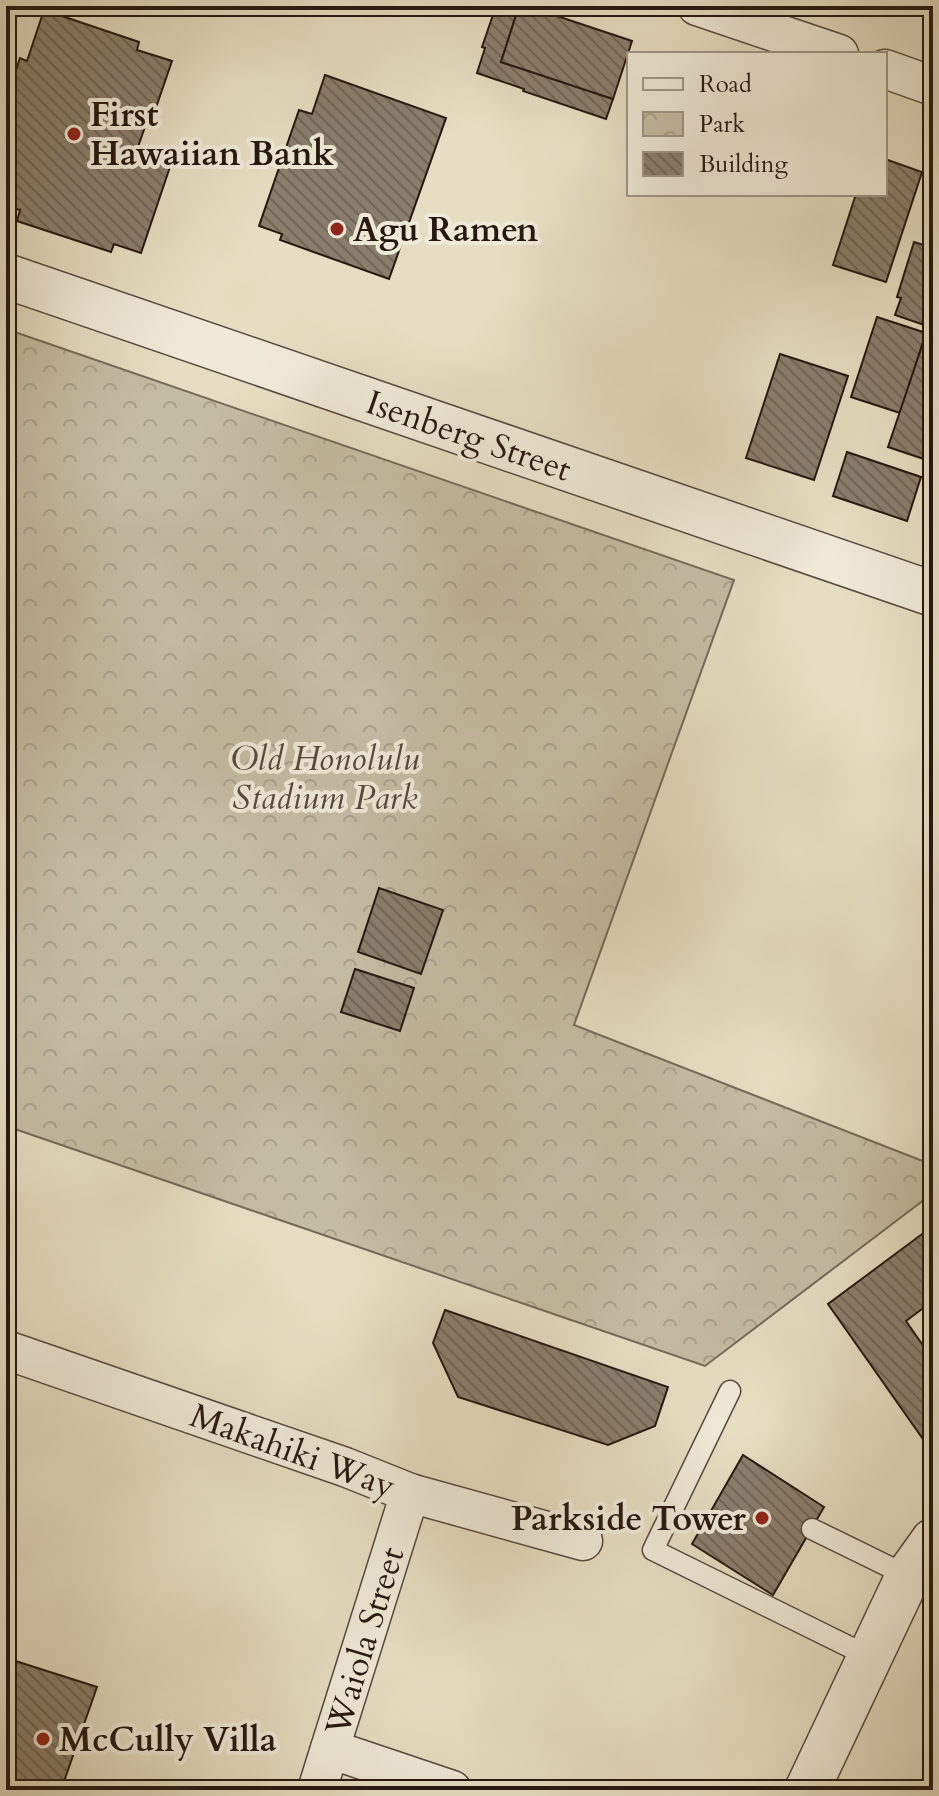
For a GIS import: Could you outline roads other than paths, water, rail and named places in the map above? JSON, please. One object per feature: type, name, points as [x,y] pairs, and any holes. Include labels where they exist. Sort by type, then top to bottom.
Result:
[{"type":"street","points":[[697,6],[833,52]]},
{"type":"street","points":[[887,70],[933,86]]},
{"type":"street","name":"Isenberg Street","points":[[6,276],[933,594]]},
{"type":"street","name":"Makahiki Way","points":[[6,1350],[331,1461],[410,1493],[583,1541]]},
{"type":"street","name":"Waiola Street","points":[[317,1790],[410,1493]]},
{"type":"street","points":[[807,1790],[908,1576],[933,1541]]},
{"type":"street","points":[[330,1749],[452,1790]]},
{"type":"lane","points":[[730,1391],[653,1550],[870,1657]]},
{"type":"lane","points":[[812,1529],[908,1576]]},
{"type":"place","name":"First Hawaiian Bank","points":[[74,134]]},
{"type":"place","name":"Agu Ramen","points":[[337,229]]},
{"type":"place","name":"Parkside Tower","points":[[762,1518]]},
{"type":"place","name":"McCully Villa","points":[[43,1739]]},
{"type":"park label","name":"Old Honolulu Stadium Park","points":[[325,778]]}]
